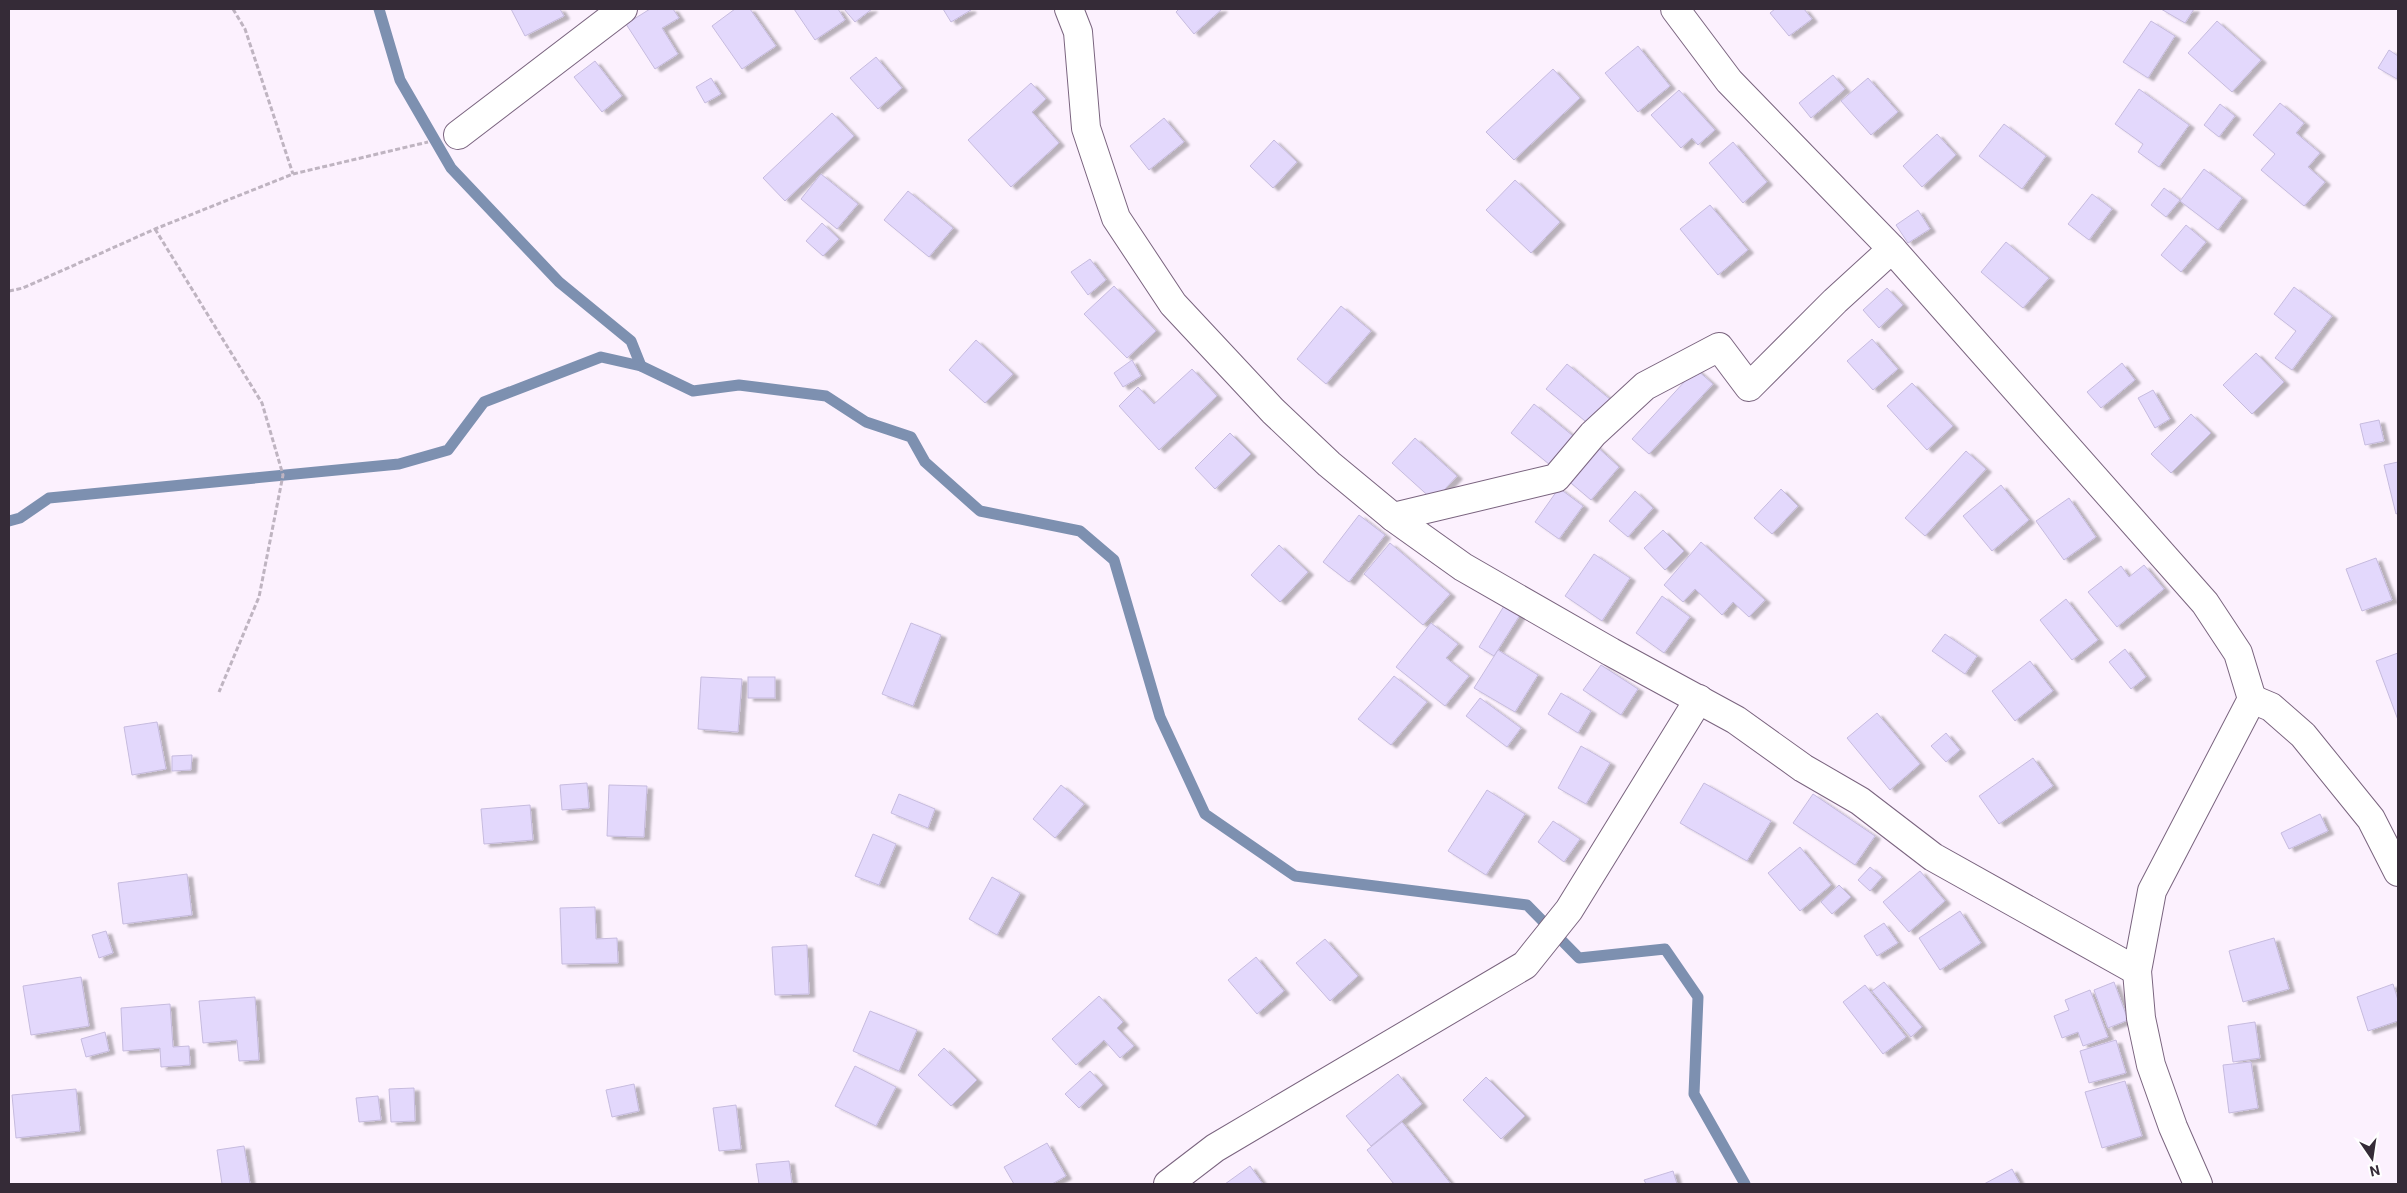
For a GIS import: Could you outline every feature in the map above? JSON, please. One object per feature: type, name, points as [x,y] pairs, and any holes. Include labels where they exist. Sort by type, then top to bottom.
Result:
[{"type":"street","points":[[458,135],[623,9]]},
{"type":"street","points":[[1069,9],[1078,32],[1086,128],[1116,218],[1173,304],[1273,411],[1329,464],[1393,517],[1463,567],[1602,648],[1736,720],[1803,768],[1860,801],[1933,857],[2136,971]]},
{"type":"street","points":[[1674,9],[1729,80],[1892,249],[2205,603],[2238,653],[2252,699],[2152,891],[2136,971],[2141,1018],[2151,1065],[2172,1127],[2198,1184]]},
{"type":"street","points":[[1393,517],[1556,478],[1593,434],[1645,386],[1719,347],[1750,387],[1835,301],[1892,249]]},
{"type":"street","points":[[1168,1184],[1215,1148],[1525,965],[1569,910],[1699,699]]},
{"type":"street","points":[[2252,699],[2271,706],[2303,734],[2371,819],[2398,872]]},
{"type":"path","points":[[233,9],[245,29],[294,174]]},
{"type":"path","points":[[9,291],[24,288],[155,229],[294,174],[458,135]]},
{"type":"path","points":[[155,229],[262,403],[283,475],[260,597],[219,692]]},
{"type":"building","points":[[511,9],[560,9],[564,16],[525,36]]},
{"type":"building","points":[[650,9],[673,9],[679,18],[662,28],[678,54],[655,69],[626,24]]},
{"type":"building","points":[[735,9],[750,9],[776,46],[742,69],[712,26]]},
{"type":"building","points":[[794,9],[838,9],[845,20],[815,40]]},
{"type":"building","points":[[844,9],[872,9],[855,22]]},
{"type":"building","points":[[943,9],[970,9],[971,10],[951,22]]},
{"type":"building","points":[[1179,9],[1222,9],[1194,34],[1176,12]]},
{"type":"building","points":[[1775,9],[1804,9],[1812,19],[1789,36],[1770,13]]},
{"type":"building","points":[[2161,9],[2194,9],[2185,23]]},
{"type":"building","points":[[2151,21],[2175,36],[2148,78],[2123,62]]},
{"type":"building","points":[[2217,21],[2261,60],[2232,92],[2188,53]]},
{"type":"building","points":[[1638,46],[1670,86],[1638,112],[1605,73]]},
{"type":"building","points":[[2389,50],[2398,56],[2397,79],[2378,68]]},
{"type":"building","points":[[876,57],[902,88],[878,109],[850,78]]},
{"type":"building","points":[[595,61],[622,96],[602,112],[574,77]]},
{"type":"building","points":[[1553,69],[1580,98],[1514,160],[1486,132]]},
{"type":"building","points":[[1833,75],[1845,89],[1811,118],[1799,103]]},
{"type":"building","points":[[711,78],[721,94],[705,103],[696,87]]},
{"type":"building","points":[[1868,78],[1898,112],[1871,135],[1841,101]]},
{"type":"building","points":[[1031,83],[1046,99],[1032,112],[1059,143],[1011,187],[968,140]]},
{"type":"building","points":[[2139,89],[2189,125],[2159,167],[2138,152],[2143,144],[2115,124]]},
{"type":"building","points":[[1679,90],[1715,130],[1698,145],[1692,138],[1681,148],[1651,115]]},
{"type":"building","points":[[2280,103],[2304,123],[2296,133],[2320,153],[2308,167],[2325,182],[2304,206],[2261,170],[2275,154],[2253,135]]},
{"type":"building","points":[[2220,104],[2235,116],[2219,137],[2204,125]]},
{"type":"building","points":[[832,113],[854,136],[785,201],[763,178]]},
{"type":"building","points":[[1164,118],[1184,142],[1149,170],[1130,146]]},
{"type":"building","points":[[2004,124],[2046,156],[2022,189],[1979,156]]},
{"type":"building","points":[[1937,134],[1956,155],[1922,187],[1903,166]]},
{"type":"building","points":[[1274,140],[1297,162],[1273,188],[1250,166]]},
{"type":"building","points":[[1733,142],[1767,182],[1743,203],[1709,163]]},
{"type":"building","points":[[2204,169],[2242,198],[2218,230],[2180,201]]},
{"type":"building","points":[[821,174],[858,204],[837,229],[801,199]]},
{"type":"building","points":[[1515,180],[1560,222],[1531,253],[1486,210]]},
{"type":"building","points":[[2164,188],[2180,200],[2166,217],[2151,205]]},
{"type":"building","points":[[908,191],[953,228],[929,257],[884,220]]},
{"type":"building","points":[[2092,194],[2112,209],[2089,240],[2068,224]]},
{"type":"building","points":[[1710,205],[1748,250],[1718,275],[1680,229]]},
{"type":"building","points":[[1918,210],[1930,229],[1908,243],[1896,225]]},
{"type":"building","points":[[822,223],[839,239],[823,256],[806,241]]},
{"type":"building","points":[[2186,225],[2206,242],[2181,272],[2161,255]]},
{"type":"building","points":[[2006,242],[2049,278],[2023,308],[1981,272]]},
{"type":"building","points":[[1090,259],[1106,280],[1088,295],[1071,272]]},
{"type":"building","points":[[1114,286],[1156,331],[1127,358],[1084,314]]},
{"type":"building","points":[[2294,287],[2332,316],[2292,370],[2275,358],[2296,331],[2274,314]]},
{"type":"building","points":[[1887,288],[1903,305],[1879,328],[1863,310]]},
{"type":"building","points":[[1341,306],[1371,331],[1326,384],[1297,359]]},
{"type":"building","points":[[1872,339],[1898,369],[1873,390],[1847,361]]},
{"type":"building","points":[[976,340],[1013,374],[985,403],[949,370]]},
{"type":"building","points":[[2256,353],[2284,382],[2252,414],[2223,385]]},
{"type":"building","points":[[1132,360],[1141,376],[1123,387],[1114,373]]},
{"type":"building","points":[[2122,363],[2135,380],[2101,408],[2087,392]]},
{"type":"building","points":[[1567,364],[1611,400],[1590,425],[1546,389]]},
{"type":"building","points":[[1192,369],[1217,396],[1159,450],[1119,406],[1138,387],[1154,404]]},
{"type":"building","points":[[1696,369],[1713,384],[1649,454],[1632,439]]},
{"type":"building","points":[[1912,383],[1953,426],[1927,450],[1887,406]]},
{"type":"building","points":[[2153,390],[2170,419],[2155,428],[2138,398]]},
{"type":"building","points":[[1534,404],[1578,440],[1555,469],[1511,433]]},
{"type":"building","points":[[2191,414],[2211,433],[2171,473],[2151,454]]},
{"type":"building","points":[[2379,420],[2384,441],[2365,445],[2360,424]]},
{"type":"building","points":[[1230,433],[1251,454],[1215,489],[1195,468]]},
{"type":"building","points":[[1415,438],[1457,476],[1434,501],[1392,463]]},
{"type":"building","points":[[1594,444],[1619,467],[1591,500],[1565,478]]},
{"type":"building","points":[[1966,451],[1986,469],[1925,536],[1905,518]]},
{"type":"building","points":[[2398,462],[2398,513],[2396,514],[2384,465]]},
{"type":"building","points":[[2001,485],[2029,520],[1992,551],[1963,516]]},
{"type":"building","points":[[1559,488],[1583,506],[1559,539],[1535,522]]},
{"type":"building","points":[[1781,489],[1798,506],[1772,534],[1754,518]]},
{"type":"building","points":[[1635,491],[1653,508],[1628,537],[1609,521]]},
{"type":"building","points":[[2069,498],[2096,537],[2064,560],[2036,521]]},
{"type":"building","points":[[1359,515],[1385,535],[1349,582],[1323,562]]},
{"type":"building","points":[[1663,530],[1684,551],[1665,570],[1644,548]]},
{"type":"building","points":[[1701,542],[1765,600],[1749,617],[1733,602],[1722,615],[1695,589],[1683,602],[1664,585]]},
{"type":"building","points":[[1390,543],[1450,594],[1423,625],[1364,574]]},
{"type":"building","points":[[1279,545],[1308,572],[1280,602],[1251,575]]},
{"type":"building","points":[[1594,554],[1630,578],[1602,621],[1565,596]]},
{"type":"building","points":[[2376,558],[2392,600],[2362,611],[2346,569]]},
{"type":"building","points":[[2144,565],[2164,589],[2117,627],[2088,592],[2121,566],[2129,577]]},
{"type":"building","points":[[1662,596],[1690,617],[1664,653],[1636,633]]},
{"type":"building","points":[[2066,599],[2098,640],[2072,660],[2040,620]]},
{"type":"building","points":[[1504,606],[1520,615],[1494,656],[1479,647]]},
{"type":"building","points":[[911,623],[941,635],[913,706],[882,694]]},
{"type":"building","points":[[1431,623],[1458,644],[1446,658],[1469,676],[1445,706],[1396,667]]},
{"type":"building","points":[[1945,634],[1977,656],[1965,674],[1932,651]]},
{"type":"building","points":[[2125,649],[2146,677],[2131,689],[2109,662]]},
{"type":"building","points":[[1498,650],[1538,675],[1515,712],[1474,688]]},
{"type":"building","points":[[2398,653],[2398,720],[2376,661]]},
{"type":"building","points":[[2030,661],[2053,691],[2015,721],[1992,691]]},
{"type":"building","points":[[1601,665],[1638,689],[1621,715],[1583,690]]},
{"type":"building","points":[[1394,676],[1427,702],[1391,745],[1358,719]]},
{"type":"building","points":[[701,677],[742,679],[738,732],[698,729]]},
{"type":"building","points":[[748,677],[775,677],[775,698],[748,698]]},
{"type":"building","points":[[1561,693],[1591,711],[1578,733],[1548,714]]},
{"type":"building","points":[[1480,698],[1521,728],[1507,747],[1466,716]]},
{"type":"building","points":[[1877,713],[1920,764],[1890,790],[1847,738]]},
{"type":"building","points":[[157,722],[166,769],[132,775],[124,727]]},
{"type":"building","points":[[1946,733],[1960,750],[1946,762],[1931,746]]},
{"type":"building","points":[[1581,746],[1610,763],[1586,804],[1558,788]]},
{"type":"building","points":[[192,755],[191,770],[172,771],[172,756]]},
{"type":"building","points":[[2033,758],[2053,786],[1999,824],[1979,796]]},
{"type":"building","points":[[587,783],[589,808],[562,810],[560,785]]},
{"type":"building","points":[[1704,783],[1771,821],[1747,861],[1680,823]]},
{"type":"building","points":[[609,785],[647,786],[644,837],[607,836]]},
{"type":"building","points":[[1061,785],[1084,804],[1055,838],[1033,819]]},
{"type":"building","points":[[1487,790],[1525,814],[1486,875],[1448,851]]},
{"type":"building","points":[[899,794],[935,809],[928,828],[891,813]]},
{"type":"building","points":[[1813,794],[1875,836],[1855,865],[1793,823]]},
{"type":"building","points":[[530,805],[533,840],[484,844],[481,809]]},
{"type":"building","points":[[2320,814],[2328,831],[2289,849],[2281,833]]},
{"type":"building","points":[[1553,821],[1580,839],[1564,862],[1538,842]]},
{"type":"building","points":[[873,834],[896,844],[879,885],[855,876]]},
{"type":"building","points":[[1800,847],[1831,885],[1800,911],[1768,873]]},
{"type":"building","points":[[1870,867],[1882,877],[1870,891],[1858,880]]},
{"type":"building","points":[[1920,871],[1945,901],[1909,932],[1883,902]]},
{"type":"building","points":[[187,874],[192,915],[123,924],[118,883]]},
{"type":"building","points":[[992,877],[1020,893],[997,935],[969,919]]},
{"type":"building","points":[[1839,885],[1851,897],[1832,914],[1821,902]]},
{"type":"building","points":[[595,907],[596,939],[617,938],[618,963],[562,964],[560,908]]},
{"type":"building","points":[[1960,911],[1981,943],[1940,970],[1919,938]]},
{"type":"building","points":[[1884,923],[1898,943],[1877,956],[1864,936]]},
{"type":"building","points":[[106,931],[113,953],[99,958],[92,935]]},
{"type":"building","points":[[2274,938],[2289,989],[2243,1002],[2229,951]]},
{"type":"building","points":[[1325,939],[1358,976],[1330,1001],[1296,963]]},
{"type":"building","points":[[807,945],[809,994],[775,995],[772,947]]},
{"type":"building","points":[[1256,957],[1284,991],[1257,1014],[1228,980]]},
{"type":"building","points":[[81,977],[89,1026],[31,1035],[23,986]]},
{"type":"building","points":[[1884,982],[1922,1027],[1911,1037],[1872,991]]},
{"type":"building","points":[[2114,982],[2128,1020],[2108,1028],[2094,990]]},
{"type":"building","points":[[2393,984],[2398,1000],[2398,1021],[2368,1031],[2357,997]]},
{"type":"building","points":[[1865,985],[1906,1037],[1883,1054],[1843,1002]]},
{"type":"building","points":[[2090,990],[2108,1037],[2083,1046],[2078,1032],[2062,1038],[2054,1016],[2069,1010],[2065,1000]]},
{"type":"building","points":[[1099,996],[1123,1022],[1117,1028],[1134,1046],[1120,1058],[1104,1040],[1076,1065],[1052,1039]]},
{"type":"building","points":[[255,997],[259,1060],[239,1061],[237,1040],[203,1043],[199,1001]]},
{"type":"building","points":[[170,1004],[173,1047],[189,1046],[190,1065],[161,1067],[160,1048],[123,1051],[121,1008]]},
{"type":"building","points":[[870,1011],[917,1030],[899,1071],[853,1051]]},
{"type":"building","points":[[2255,1022],[2260,1058],[2233,1062],[2228,1026]]},
{"type":"building","points":[[105,1032],[109,1051],[86,1057],[81,1039]]},
{"type":"building","points":[[2116,1040],[2126,1073],[2089,1083],[2080,1051]]},
{"type":"building","points":[[944,1048],[977,1080],[951,1106],[918,1075]]},
{"type":"building","points":[[2251,1062],[2258,1108],[2229,1113],[2223,1065]]},
{"type":"building","points":[[855,1066],[896,1087],[876,1126],[835,1106]]},
{"type":"building","points":[[1090,1071],[1103,1085],[1079,1108],[1065,1094]]},
{"type":"building","points":[[1398,1074],[1422,1104],[1371,1146],[1346,1116]]},
{"type":"building","points":[[1486,1077],[1525,1116],[1501,1139],[1463,1100]]},
{"type":"building","points":[[2125,1081],[2142,1136],[2102,1148],[2085,1092]]},
{"type":"building","points":[[634,1084],[639,1111],[612,1117],[606,1090]]},
{"type":"building","points":[[414,1088],[415,1121],[391,1122],[389,1089]]},
{"type":"building","points":[[76,1089],[80,1131],[16,1138],[12,1095]]},
{"type":"building","points":[[378,1096],[381,1120],[359,1122],[356,1098]]},
{"type":"building","points":[[736,1105],[741,1149],[719,1151],[713,1108]]},
{"type":"building","points":[[1402,1122],[1451,1184],[1394,1184],[1367,1150]]},
{"type":"building","points":[[1047,1143],[1066,1176],[1052,1184],[1014,1184],[1004,1167]]},
{"type":"building","points":[[244,1146],[250,1184],[222,1184],[217,1150]]},
{"type":"building","points":[[789,1161],[792,1184],[759,1184],[756,1164]]},
{"type":"building","points":[[1250,1166],[1263,1184],[1225,1184]]},
{"type":"building","points":[[2012,1169],[2020,1184],[1984,1184]]},
{"type":"building","points":[[1673,1171],[1677,1184],[1646,1184],[1644,1180]]},
{"type":"waterway","points":[[379,9],[400,80],[451,168],[559,282],[631,341],[641,366]]},
{"type":"waterway","points":[[9,521],[20,518],[49,498],[399,464],[448,450],[484,402],[601,357],[641,366],[693,391],[739,385],[826,396],[866,422],[911,437],[925,462],[980,511],[1080,531],[1114,560],[1160,717],[1205,814],[1295,876],[1527,905],[1579,958],[1665,949],[1698,997],[1694,1094],[1745,1184]]}]
